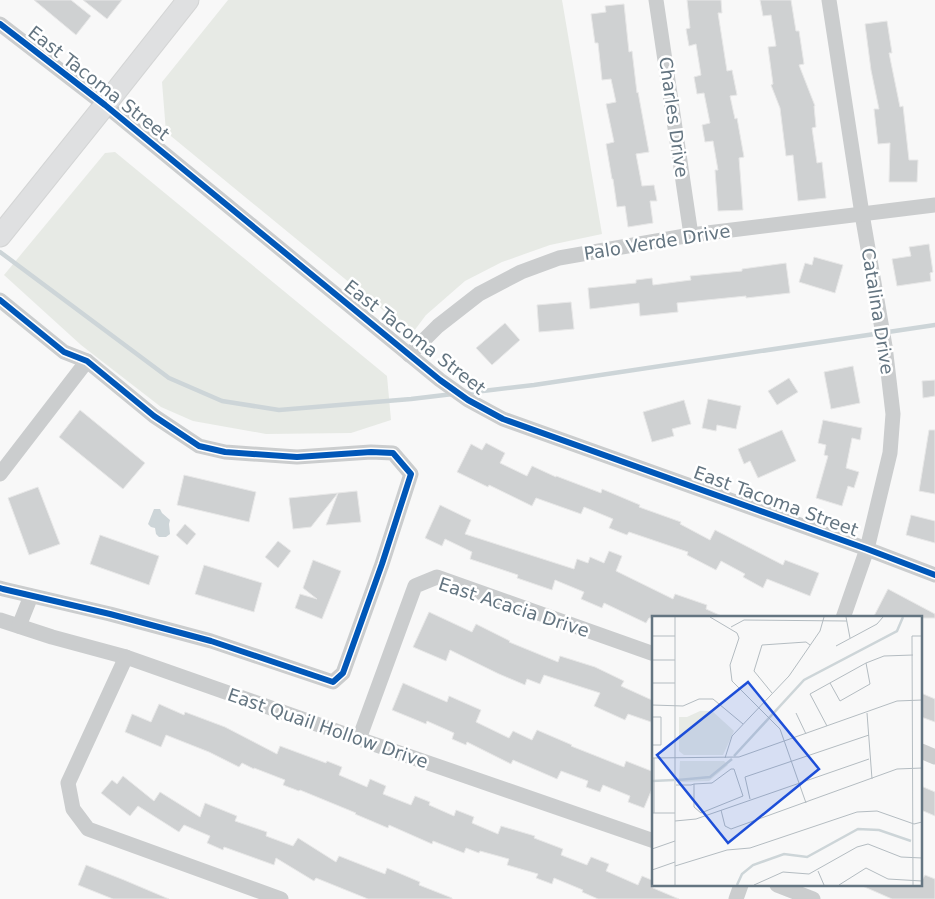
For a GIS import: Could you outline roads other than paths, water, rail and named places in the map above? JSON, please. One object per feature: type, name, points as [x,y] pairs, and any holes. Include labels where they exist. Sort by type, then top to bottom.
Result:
[{"type":"main road","points":[[0,236],[188,0]]},
{"type":"street","name":"Charles Drive","points":[[656,0],[691,235]]},
{"type":"street","name":"Catalina Drive","points":[[829,0],[862,214],[885,346],[893,414],[890,453],[867,549],[844,616]]},
{"type":"street","name":"East Tacoma Street","points":[[0,24],[105,106],[440,380],[468,400],[503,419],[935,575]]},
{"type":"street","name":"Palo Verde Drive","points":[[409,355],[438,326],[479,294],[521,272],[559,258],[691,235],[935,205]]},
{"type":"street","points":[[0,300],[64,352],[87,361],[154,416],[199,446],[225,452],[297,457],[371,452],[393,453],[412,474],[343,672],[333,682],[211,641],[110,614],[0,588]]},
{"type":"street","points":[[0,474],[87,361]]},
{"type":"street","name":"East Acacia Drive","points":[[358,740],[415,586],[436,577],[652,653]]},
{"type":"street","points":[[19,626],[31,596]]},
{"type":"street","name":"East Quail Hollow Drive","points":[[0,620],[52,637],[126,657],[358,740],[652,841]]},
{"type":"street","points":[[126,657],[68,783],[73,809],[88,829],[281,899]]},
{"type":"street","points":[[922,751],[935,756]]},
{"type":"street","points":[[736,899],[741,886]]},
{"type":"street","points":[[780,886],[813,899]]},
{"type":"waterway","points":[[0,252],[169,378],[222,401],[279,410],[453,394]]},
{"type":"waterway","points":[[466,393],[534,385],[935,325]]}]
